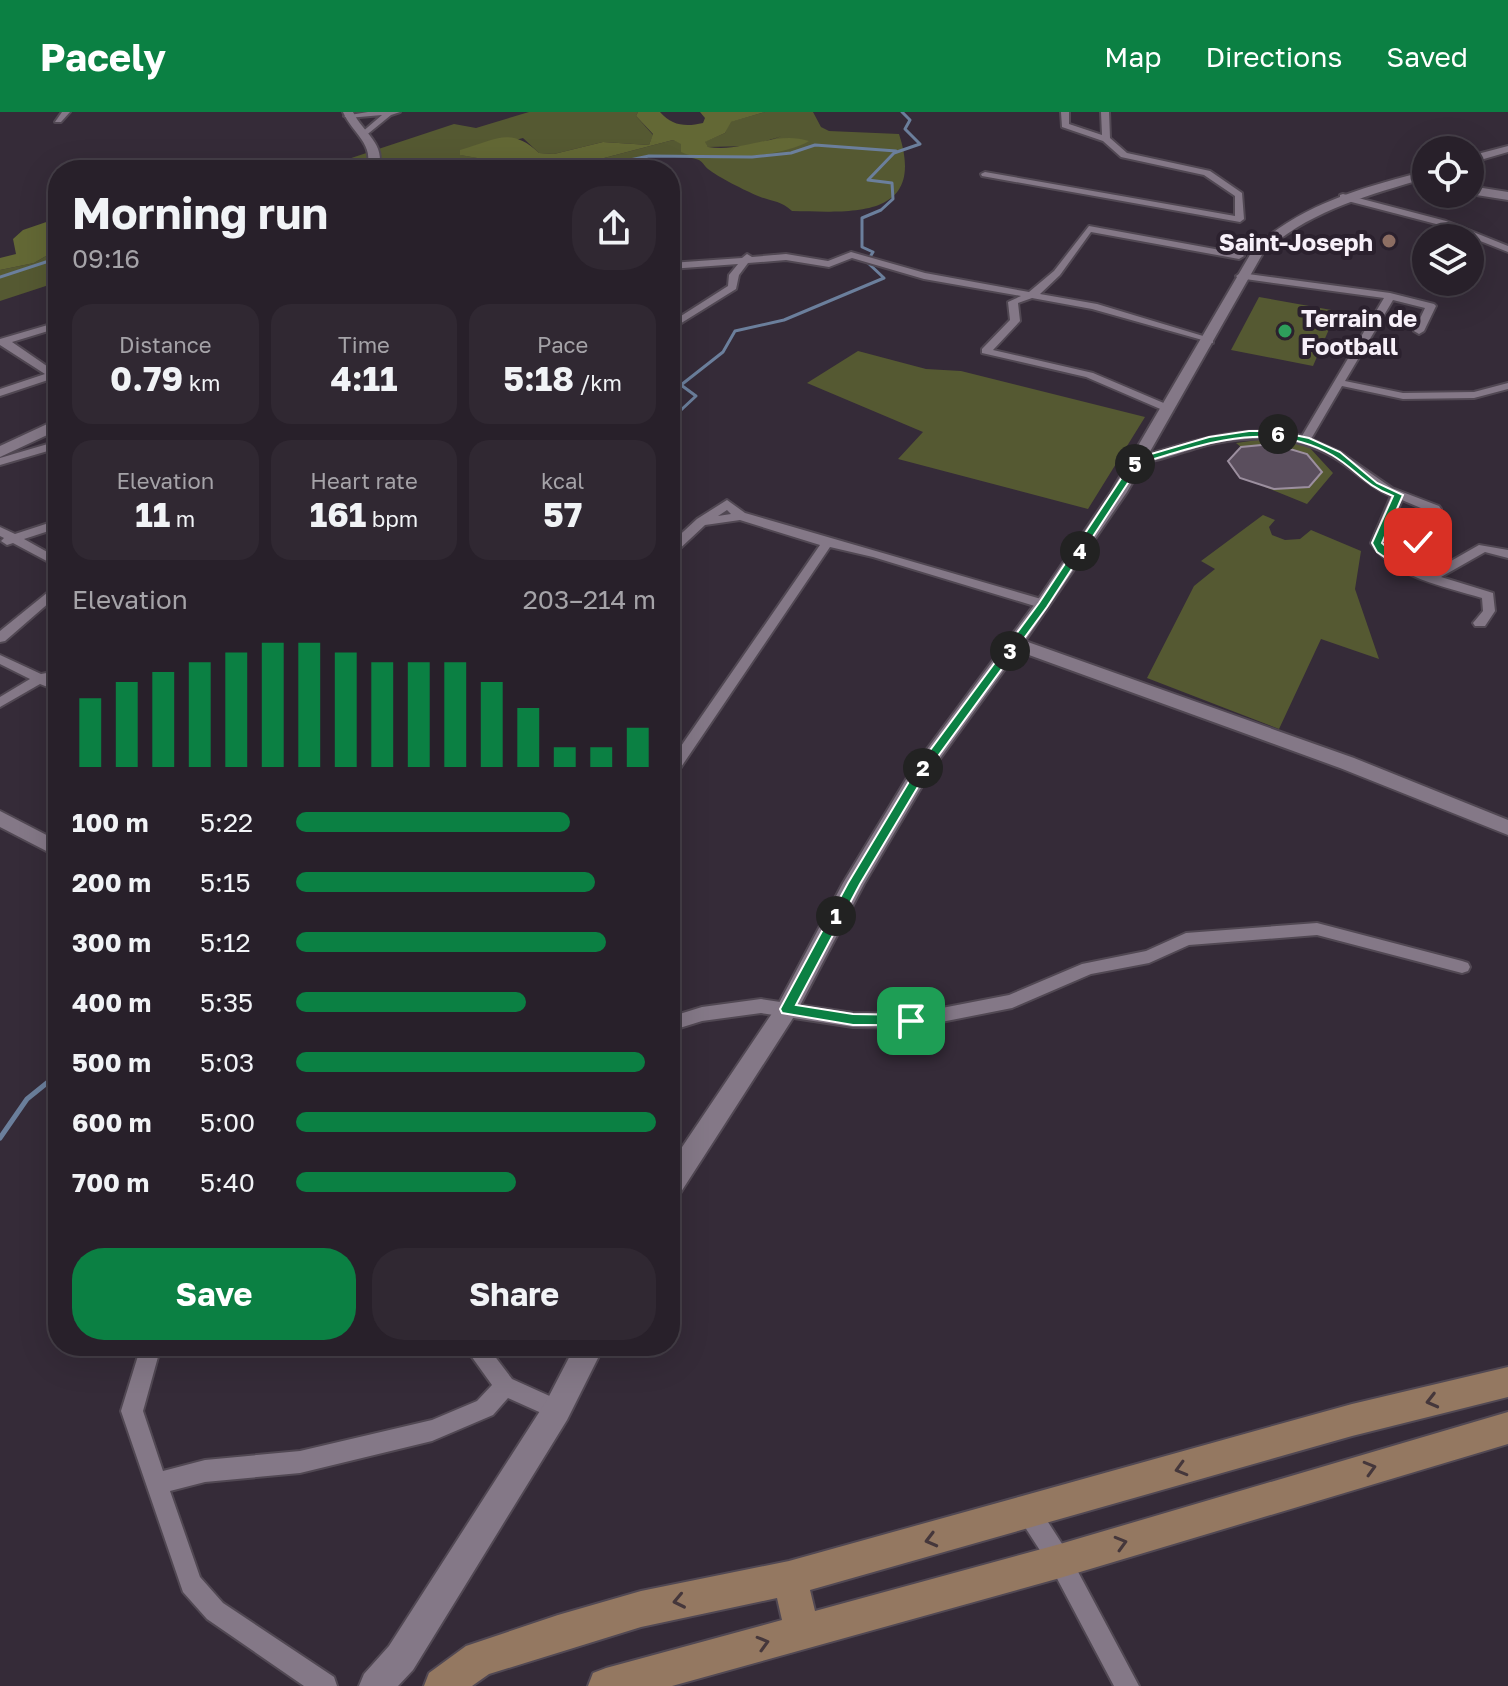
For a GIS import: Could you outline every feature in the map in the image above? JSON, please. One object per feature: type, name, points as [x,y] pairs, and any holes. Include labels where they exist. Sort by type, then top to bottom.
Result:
[{"type":"main road","points":[[442,1686],[479,1659],[641,1609],[789,1578],[1352,1420],[1508,1382]]},
{"type":"main road","points":[[606,1686],[1060,1561],[1508,1428]]},
{"type":"main road","points":[[789,1578],[803,1631]]},
{"type":"street","points":[[58,120],[66,112]]},
{"type":"street","points":[[985,174],[1240,219],[1239,195],[1207,173],[1124,155],[1106,139],[1065,125],[1065,112]]},
{"type":"street","points":[[1105,112],[1106,139]]},
{"type":"street","points":[[348,114],[392,113]]},
{"type":"street","points":[[364,135],[392,113]]},
{"type":"street","points":[[348,114],[377,152],[377,160]]},
{"type":"street","points":[[1484,156],[1508,149]]},
{"type":"street","points":[[680,1167],[787,1009],[854,883],[923,768],[1043,604],[1137,461],[1209,341],[1241,276],[1269,238],[1343,197],[1412,181]]},
{"type":"street","points":[[1484,192],[1508,196]]},
{"type":"street","points":[[1343,197],[1443,223],[1508,249]]},
{"type":"street","points":[[1169,409],[1089,375],[986,351],[1015,321],[1013,302],[1034,296],[1056,275],[1089,229],[1239,256]]},
{"type":"street","points":[[680,265],[747,257],[786,257],[829,264],[851,255],[924,276],[1094,306],[1209,341]]},
{"type":"street","points":[[680,321],[733,287],[734,275],[747,257]]},
{"type":"street","points":[[1241,276],[1390,296],[1431,306],[1419,331]]},
{"type":"street","points":[[1305,440],[1390,296]]},
{"type":"street","points":[[2,342],[48,328]]},
{"type":"street","points":[[2,342],[48,372]]},
{"type":"street","points":[[0,393],[48,378]]},
{"type":"street","points":[[1337,382],[1403,396],[1474,395],[1508,386]]},
{"type":"street","points":[[0,452],[48,429]]},
{"type":"street","points":[[1137,461],[1209,440],[1249,433],[1275,433],[1305,440],[1337,454],[1373,485],[1435,509],[1418,542],[1399,564]]},
{"type":"street","points":[[32,438],[45,449]]},
{"type":"street","points":[[0,462],[48,448]]},
{"type":"street","points":[[1398,495],[1377,543],[1380,550],[1399,564],[1488,596],[1489,611],[1480,623]]},
{"type":"street","points":[[680,542],[701,522],[741,516],[1043,604]]},
{"type":"street","points":[[4,538],[48,527]]},
{"type":"street","points":[[4,538],[48,558]]},
{"type":"street","points":[[680,758],[827,543]]},
{"type":"street","points":[[1433,577],[1483,548],[1508,554]]},
{"type":"street","points":[[0,638],[48,597]]},
{"type":"street","points":[[1015,644],[1347,763],[1508,828]]},
{"type":"street","points":[[0,659],[48,682]]},
{"type":"street","points":[[0,703],[40,678],[48,677]]},
{"type":"street","points":[[0,818],[48,844]]},
{"type":"street","points":[[680,1021],[702,1014],[761,1006],[853,1020],[911,1021],[1012,1001],[1088,968],[1149,957],[1186,939],[1317,929],[1462,967]]},
{"type":"street","points":[[147,1356],[132,1411],[191,1584],[215,1611],[325,1686]]},
{"type":"street","points":[[482,1356],[505,1386],[557,1410]]},
{"type":"street","points":[[376,1686],[401,1658],[557,1410],[585,1356]]},
{"type":"street","points":[[156,1484],[205,1471],[300,1462],[432,1430],[485,1408],[505,1386]]},
{"type":"street","points":[[1029,1513],[1060,1561],[1127,1686]]},
{"type":"green space","points":[[529,112],[638,112],[636,116],[653,135],[649,145],[603,142],[554,154],[539,153],[523,138],[461,155],[489,160],[345,160],[454,124],[476,128]]},
{"type":"green space","points":[[638,112],[660,112],[674,123],[685,125],[703,123],[705,118],[700,112],[765,112],[731,122],[725,133],[705,142],[708,147],[721,148],[784,138],[809,141],[782,151],[726,158],[681,152],[681,144],[673,140],[596,160],[489,160],[460,155],[460,150],[502,138],[519,140],[539,153],[554,154],[603,142],[649,145],[653,134],[636,116]]},
{"type":"green space","points":[[765,112],[813,112],[821,127],[829,131],[899,134],[905,162],[902,182],[893,196],[878,205],[859,210],[792,211],[732,184],[691,158],[596,160],[673,140],[719,158],[782,136],[750,146],[708,147],[704,142],[725,133],[730,122]]},
{"type":"green space","points":[[48,221],[48,255],[34,263],[0,270],[0,258],[16,254],[13,239],[23,230]]},
{"type":"green space","points":[[48,255],[48,285],[0,301],[0,270],[34,263]]},
{"type":"green space","name":"Terrain de Football","points":[[1259,297],[1337,311],[1313,366],[1231,350]]},
{"type":"green space","points":[[858,351],[926,369],[961,371],[1145,417],[1088,509],[898,459],[923,432],[807,383]]},
{"type":"green space","points":[[1280,437],[1309,447],[1333,473],[1307,504],[1265,487],[1309,487],[1322,472],[1307,454],[1241,447],[1236,443]]},
{"type":"green space","points":[[1263,515],[1275,520],[1269,527],[1272,535],[1285,540],[1300,539],[1311,530],[1361,551],[1355,589],[1379,659],[1321,639],[1279,729],[1147,678],[1194,586],[1215,569],[1201,561]]},
{"type":"building","points":[[1273,444],[1307,454],[1322,472],[1309,487],[1274,489],[1240,478],[1228,461],[1241,447]]},
{"type":"waterway","points":[[680,410],[696,396],[681,385],[723,352],[735,331],[784,320],[884,278],[867,262],[873,252],[862,247],[862,218],[881,210],[893,199],[892,183],[868,180],[894,153],[920,144],[905,129],[910,120],[902,112]]},
{"type":"waterway","points":[[630,160],[649,156],[752,157],[791,153],[815,145],[896,151]]},
{"type":"waterway","points":[[0,277],[48,261]]},
{"type":"waterway","points":[[0,1138],[27,1099],[48,1082]]},
{"type":"place","name":"Saint-Joseph","points":[[1389,241]]},
{"type":"place","name":"Terrain de Football","points":[[1285,331]]},
{"type":"route","points":[[911,1021],[853,1020],[787,1009],[854,883],[923,768],[1043,604],[1137,461],[1209,440],[1249,433],[1275,433],[1305,440],[1337,454],[1373,485],[1398,495],[1377,543],[1380,550],[1399,564],[1418,542]]}]
